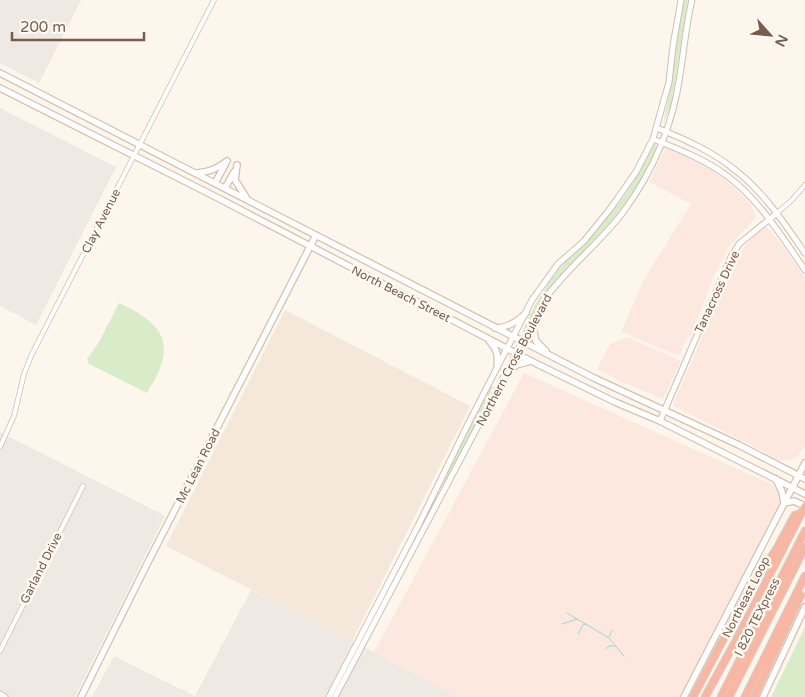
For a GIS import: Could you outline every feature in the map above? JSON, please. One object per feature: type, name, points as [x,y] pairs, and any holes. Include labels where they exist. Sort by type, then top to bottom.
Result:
[{"type":"highway","points":[[692,697],[756,580],[777,548],[795,515],[804,508]]},
{"type":"highway","name":"Northeast Loop","points":[[705,697],[734,646],[804,508]]},
{"type":"highway","name":"I 820 TEXpress","points":[[720,697],[805,531]]},
{"type":"highway","name":"I 820 TEXpress","points":[[728,697],[805,547]]},
{"type":"highway","points":[[745,697],[805,576]]},
{"type":"highway","points":[[754,697],[805,586]]},
{"type":"highway","points":[[734,697],[759,646],[759,637]]},
{"type":"main road","name":"North Beach Street","points":[[0,73],[494,328],[622,392],[739,445],[805,479]]},
{"type":"main road","name":"North Beach Street","points":[[0,88],[218,198],[516,354],[615,402],[660,421],[805,494]]},
{"type":"main road","points":[[196,173],[211,171],[227,161],[215,183]]},
{"type":"main road","points":[[225,188],[237,166],[235,180],[247,199]]},
{"type":"main road","name":"Mc Lean Road","points":[[81,697],[316,235]]},
{"type":"main road","points":[[494,328],[504,328],[526,313]]},
{"type":"main road","points":[[532,324],[536,341],[558,360]]},
{"type":"main road","points":[[487,338],[496,348],[497,368]]},
{"type":"main road","points":[[503,379],[516,366],[531,361]]},
{"type":"main road","points":[[684,697],[805,463]]},
{"type":"main road","points":[[776,479],[784,503]]},
{"type":"main road","points":[[784,503],[794,500],[804,508]]},
{"type":"main road","points":[[763,697],[805,607]]},
{"type":"street","name":"Clay Avenue","points":[[0,447],[14,416],[24,374],[31,356],[214,0]]},
{"type":"street","name":"Northern Cross Boulevard","points":[[329,697],[414,535],[532,300],[558,264],[584,241],[610,209],[636,172],[653,139],[670,82],[673,46],[681,0]]},
{"type":"street","name":"Northern Cross Boulevard","points":[[335,697],[522,342],[553,288],[600,240],[625,209],[643,181],[666,132],[680,76],[687,22],[692,0]]},
{"type":"street","points":[[657,128],[697,146],[734,169],[754,186],[777,213],[805,253]]},
{"type":"street","points":[[653,139],[691,155],[726,175],[744,191],[769,219],[805,270]]},
{"type":"street","name":"Tanacross Drive","points":[[660,421],[730,259],[740,244],[792,200],[805,185]]},
{"type":"street","name":"Garland Drive","points":[[0,651],[83,486]]},
{"type":"street","points":[[414,535],[420,538]]},
{"type":"street","points":[[0,694],[5,697]]},
{"type":"shaded area","points":[[0,0],[81,0],[39,83],[0,63]]},
{"type":"shaded area","points":[[0,108],[116,167],[36,325],[0,306]]},
{"type":"shaded area","points":[[669,149],[710,168],[732,185],[751,205],[755,215],[755,218],[728,248],[714,276],[691,336],[688,335],[679,356],[621,332],[643,281],[691,204],[649,182],[664,151]]},
{"type":"shaded area","points":[[766,226],[783,246],[805,278],[805,446],[797,457],[792,460],[780,460],[674,406],[674,402],[724,284],[742,250],[755,234]]},
{"type":"shaded area","points":[[285,310],[470,406],[352,641],[166,546]]},
{"type":"shaded area","points":[[627,337],[681,361],[663,399],[597,369],[610,344]]},
{"type":"shaded area","points":[[524,373],[771,484],[778,491],[780,503],[680,697],[458,697],[374,652]]},
{"type":"shaded area","points":[[0,432],[165,516],[75,697],[0,697]]},
{"type":"shaded area","points":[[251,590],[458,697],[92,697],[114,656],[195,696]]},
{"type":"green space","points":[[683,0],[688,0],[674,88],[670,107],[663,124],[671,86]]},
{"type":"green space","points":[[656,144],[656,147],[654,155],[613,220],[550,287],[522,332],[536,303],[551,280],[561,266],[619,203],[633,183],[651,146]]},
{"type":"green space","points":[[119,303],[148,320],[161,335],[164,345],[163,355],[159,371],[147,393],[89,364],[87,359],[99,342]]},
{"type":"green space","points":[[491,385],[493,387],[476,425],[439,496],[449,468]]},
{"type":"green space","points":[[805,627],[805,697],[771,697]]},
{"type":"waterway","points":[[567,613],[609,638],[624,656]]},
{"type":"waterway","points":[[562,624],[577,619]]},
{"type":"waterway","points":[[578,634],[583,625],[586,624]]},
{"type":"waterway","points":[[609,637],[612,630]]},
{"type":"waterway","points":[[606,649],[609,646],[616,646]]}]
